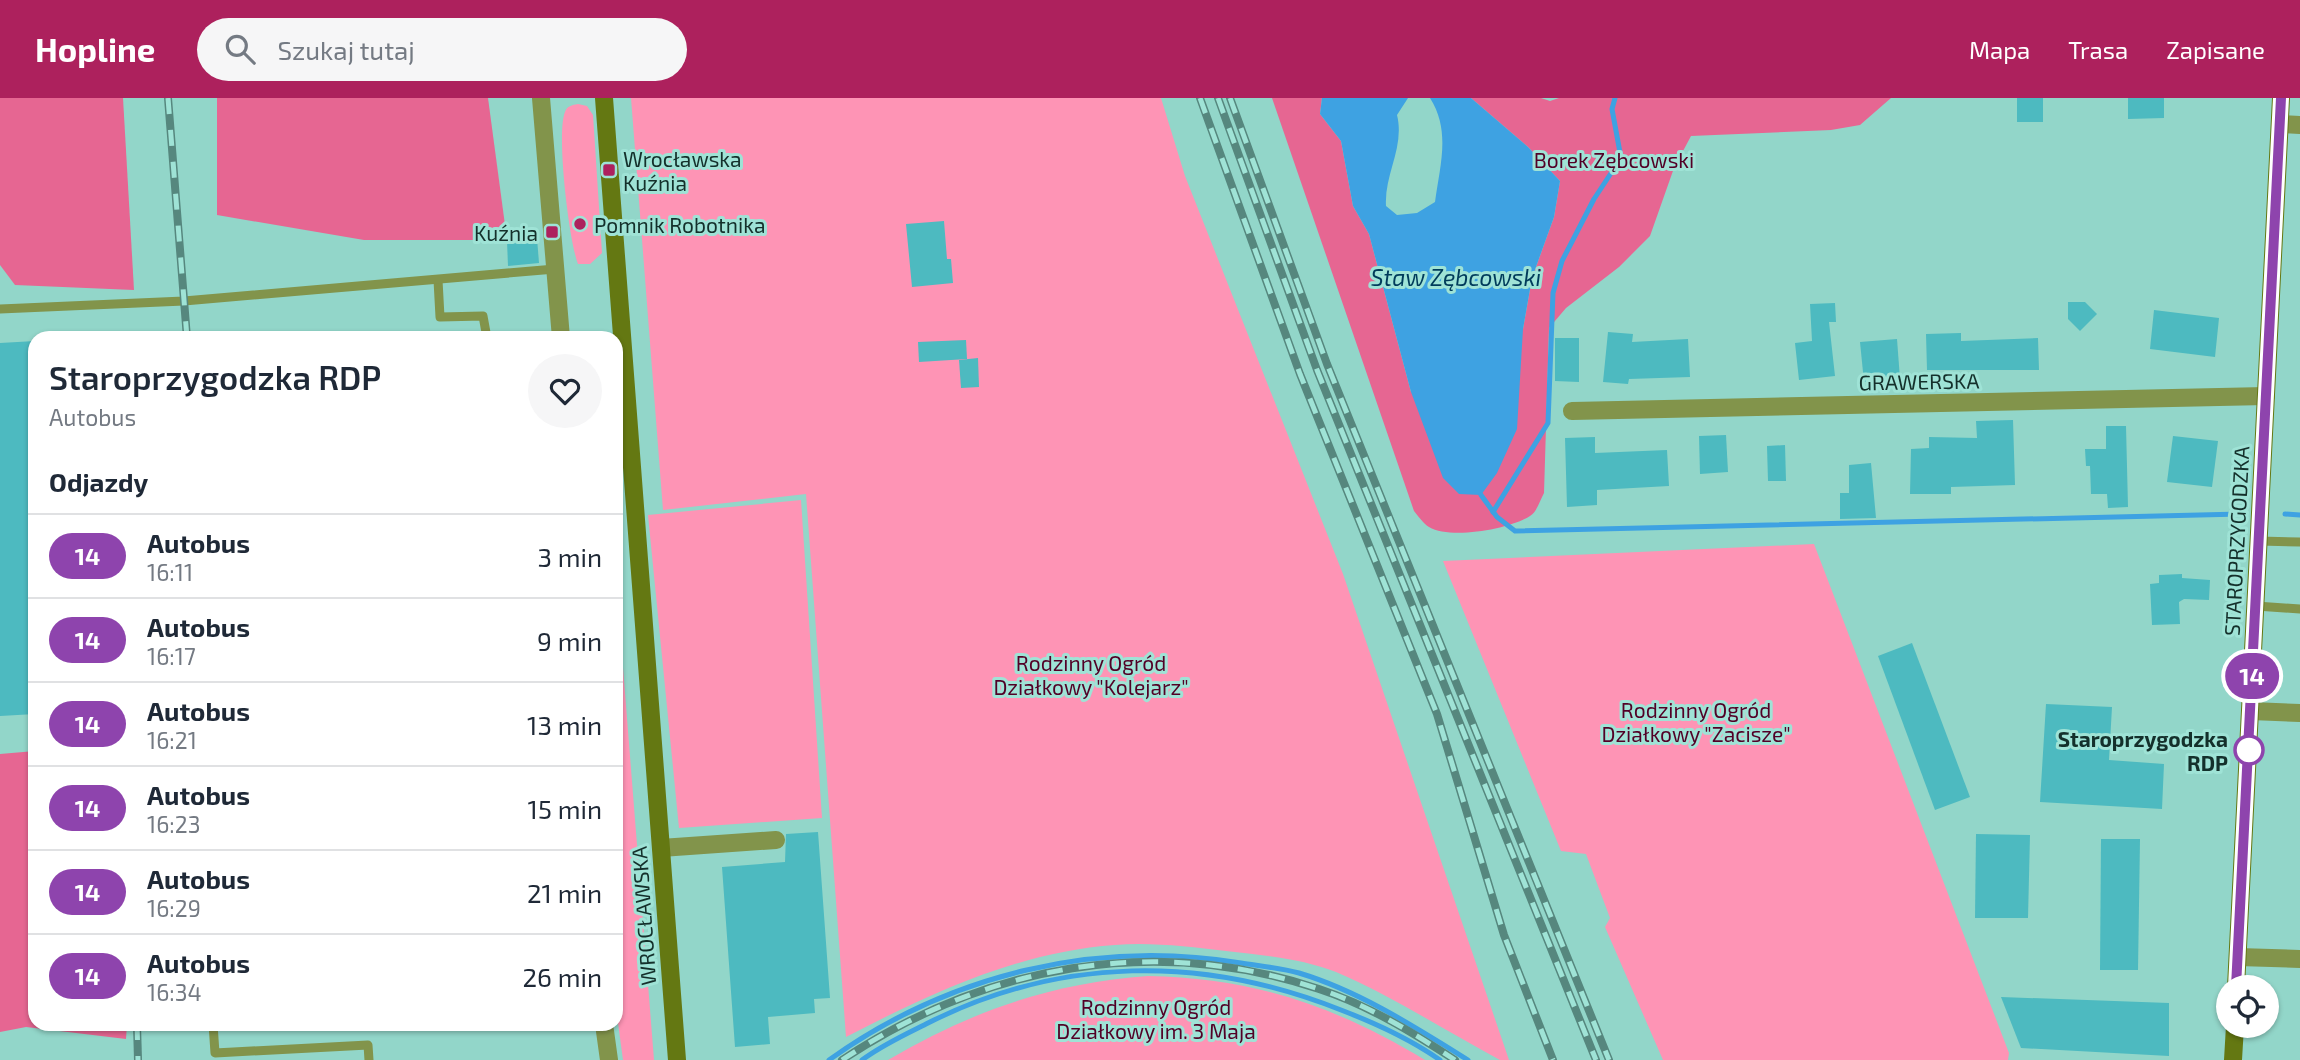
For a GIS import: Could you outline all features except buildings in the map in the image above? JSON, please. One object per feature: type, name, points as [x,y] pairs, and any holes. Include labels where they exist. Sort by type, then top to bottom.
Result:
[{"type":"main road","name":"WROCŁAWSKA","points":[[604,98],[618,331]]},
{"type":"main road","name":"STAROPRZYGODZKA","points":[[2237,975],[2281,98]]},
{"type":"main road","name":"WROCŁAWSKA","points":[[623,407],[677,1060]]},
{"type":"main road","points":[[2233,1060],[2234,1038]]},
{"type":"street","points":[[541,98],[560,331]]},
{"type":"street","points":[[2280,124],[2300,125]]},
{"type":"street","name":"GRAWERSKA","points":[[1572,411],[2266,396]]},
{"type":"street","points":[[2251,710],[2300,713]]},
{"type":"street","points":[[660,848],[776,840]]},
{"type":"street","points":[[2238,957],[2300,960]]},
{"type":"street","points":[[605,1031],[609,1060]]},
{"type":"lane","points":[[0,309],[184,300],[555,269]]},
{"type":"lane","points":[[438,280],[440,317],[483,316],[486,331]]},
{"type":"lane","points":[[2259,541],[2300,542]]},
{"type":"lane","points":[[2256,606],[2300,609]]},
{"type":"lane","points":[[213,1031],[215,1053],[368,1045],[369,1060]]},
{"type":"green space","points":[[0,98],[123,98],[134,290],[15,285],[0,265]]},
{"type":"green space","points":[[217,98],[488,98],[507,240],[364,240],[217,215]]},
{"type":"green space","name":"Rodzinny Ogród Działkowy \"Kolejarz\"","points":[[631,98],[1161,98],[1185,176],[1343,574],[1509,1060],[1500,1060],[1378,992],[1323,968],[1267,956],[1129,944],[1044,956],[976,977],[910,1005],[846,1037],[806,494],[663,510]]},
{"type":"green space","name":"Borek Zębcowski","points":[[1272,98],[1322,98],[1320,114],[1341,141],[1353,206],[1369,234],[1411,392],[1523,329],[1532,278],[1554,217],[1560,181],[1528,147],[1471,98],[1541,98],[1550,101],[1559,98],[1891,98],[1860,125],[1831,130],[1691,136],[1674,168],[1650,236],[1619,267],[1566,308],[1549,328],[1544,493],[1536,509],[1521,521],[1495,529],[1451,533],[1429,527],[1414,511]]},
{"type":"green space","points":[[578,104],[587,106],[593,115],[602,253],[590,264],[578,264],[574,252],[563,163],[565,112],[568,107]]},
{"type":"green space","points":[[801,500],[822,818],[679,828],[648,515]]},
{"type":"green space","name":"Rodzinny Ogród Działkowy \"Zacisze\"","points":[[1814,544],[2009,1053],[2008,1060],[1663,1060],[1605,927],[1610,918],[1586,854],[1561,851],[1443,561]]},
{"type":"green space","points":[[623,668],[654,1060],[623,1060],[619,1031],[623,1031]]},
{"type":"green space","points":[[28,752],[28,1027],[0,1032],[0,754]]},
{"type":"green space","name":"Rodzinny Ogród Działkowy im. 3 Maja","points":[[1148,976],[1223,982],[1292,998],[1359,1024],[1425,1060],[888,1060],[950,1027],[1013,1002],[1078,985]]},
{"type":"green space","points":[[59,1031],[127,1031],[126,1039]]},
{"type":"water","name":"Staw Zębcowski","points":[[1322,98],[1408,98],[1397,115],[1397,149],[1386,194],[1386,206],[1397,215],[1417,213],[1435,202],[1442,136],[1436,110],[1430,98],[1471,98],[1528,147],[1560,181],[1554,217],[1532,278],[1523,329],[1517,429],[1497,473],[1481,495],[1459,494],[1443,478],[1411,392],[1369,234],[1353,206],[1341,141],[1320,114]]},
{"type":"waterway","points":[[1493,512],[1548,423],[1553,293],[1562,261],[1594,199],[1621,158],[1612,109],[1615,98]]},
{"type":"waterway","points":[[1481,495],[1497,517],[1515,531],[2241,514]]},
{"type":"waterway","points":[[2285,514],[2300,515]]},
{"type":"waterway","points":[[829,1060],[875,1030],[924,1005],[974,985],[1026,970],[1079,960],[1132,956],[1187,957],[1299,973],[1365,1000],[1468,1060]]},
{"type":"waterway","points":[[862,1060],[926,1024],[977,1002],[1028,985],[1080,975],[1132,971],[1184,972],[1237,979],[1289,992],[1379,1026],[1440,1060]]},
{"type":"railway","points":[[168,98],[186,331]]},
{"type":"railway","points":[[1200,98],[1300,374],[1437,714],[1504,935],[1553,1060]]},
{"type":"railway","points":[[1218,98],[1317,370],[1596,1060]]},
{"type":"railway","points":[[1230,98],[1327,364],[1609,1060]]},
{"type":"railway","points":[[842,1060],[897,1027],[954,1001],[1012,981],[1072,968],[1133,962],[1195,964],[1257,972],[1319,989],[1389,1020],[1455,1060]]},
{"type":"railway","points":[[137,1031],[138,1060]]},
{"type":"bus line","name":"14","points":[[2237,975],[2281,98]]},
{"type":"place","name":"Wrocławska Kuźnia","points":[[609,170]]},
{"type":"place","name":"Pomnik Robotnika","points":[[580,224]]},
{"type":"place","name":"Kuźnia","points":[[552,232]]},
{"type":"place","name":"Staroprzygodzka RDP","points":[[2249,750]]}]
